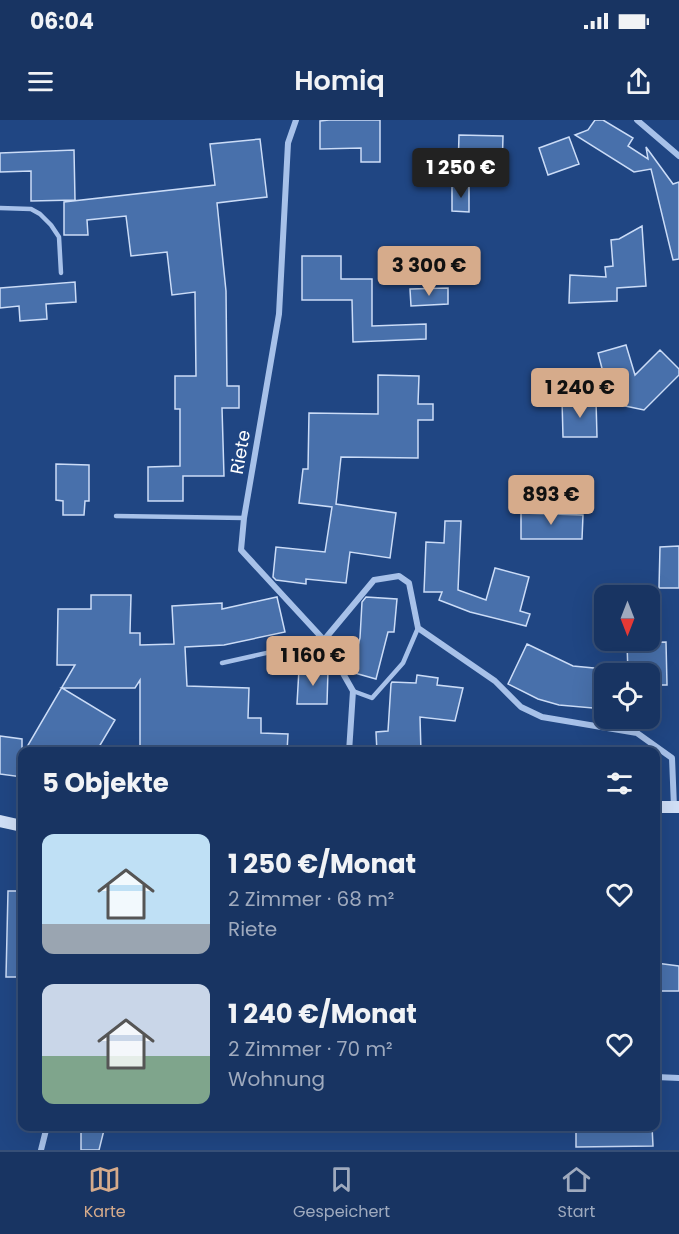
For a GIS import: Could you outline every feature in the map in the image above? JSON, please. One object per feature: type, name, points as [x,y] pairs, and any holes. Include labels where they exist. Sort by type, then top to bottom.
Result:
[{"type":"main road","points":[[660,807],[677,807]]},
{"type":"main road","points":[[0,821],[18,825]]},
{"type":"street","name":"Riete","points":[[296,120],[288,142],[279,314],[244,518],[242,550],[324,639],[353,691]]},
{"type":"street","points":[[637,120],[679,156]]},
{"type":"street","points":[[324,639],[374,580],[399,576],[409,583],[418,628],[495,681],[521,707],[542,717],[638,733],[657,747]]},
{"type":"street","points":[[349,747],[353,691]]},
{"type":"street","points":[[660,749],[672,758],[677,807]]},
{"type":"street","points":[[660,1077],[679,1078]]},
{"type":"street","points":[[41,1150],[46,1131]]},
{"type":"lane","points":[[0,208],[31,209],[51,225],[60,241],[61,273]]},
{"type":"lane","points":[[116,516],[244,518]]},
{"type":"lane","points":[[353,691],[372,698],[403,663],[418,628]]},
{"type":"lane","points":[[222,663],[324,639]]},
{"type":"building","points":[[380,120],[380,162],[361,162],[361,148],[320,149],[320,121]]},
{"type":"building","points":[[595,120],[603,120],[633,138],[628,146],[648,159],[646,147],[673,184],[679,182],[679,259],[673,260],[651,169],[634,172],[575,135],[588,130]]},
{"type":"building","points":[[459,135],[503,136],[502,173],[458,171]]},
{"type":"building","points":[[569,137],[579,164],[548,175],[539,148]]},
{"type":"building","points":[[260,139],[267,197],[217,203],[226,291],[227,386],[239,386],[239,408],[222,408],[224,476],[183,476],[183,501],[148,501],[148,467],[180,466],[180,409],[175,409],[175,376],[196,376],[195,292],[172,295],[167,252],[131,256],[126,216],[87,220],[88,235],[64,235],[64,202],[215,185],[210,144]]},
{"type":"building","points":[[74,150],[75,200],[31,201],[31,171],[0,172],[0,153]]},
{"type":"building","points":[[452,185],[469,186],[469,212],[452,211]]},
{"type":"building","points":[[642,226],[646,286],[617,288],[617,301],[569,303],[570,275],[606,277],[605,267],[613,266],[611,240],[619,239]]},
{"type":"building","points":[[302,256],[341,256],[341,279],[372,279],[372,326],[426,324],[426,339],[353,342],[352,300],[302,300]]},
{"type":"building","points":[[75,282],[76,302],[46,304],[47,319],[20,321],[19,306],[0,308],[0,288]]},
{"type":"building","points":[[448,288],[448,304],[411,306],[410,289]]},
{"type":"building","points":[[626,345],[635,375],[660,350],[679,369],[679,375],[644,410],[611,403],[598,353]]},
{"type":"building","points":[[378,375],[419,376],[418,404],[433,404],[433,420],[418,420],[418,458],[341,457],[336,504],[396,513],[390,558],[350,552],[346,583],[306,579],[306,584],[276,580],[273,577],[276,547],[325,552],[332,507],[299,503],[303,469],[308,469],[309,413],[378,414]]},
{"type":"building","points":[[562,400],[596,400],[597,437],[563,437]]},
{"type":"building","points":[[56,464],[89,465],[89,501],[85,501],[84,515],[63,515],[63,501],[56,500]]},
{"type":"building","points":[[521,513],[583,515],[582,539],[521,539]]},
{"type":"building","points":[[445,521],[461,521],[458,590],[486,600],[495,568],[529,577],[520,611],[530,614],[526,626],[470,612],[439,600],[442,592],[424,592],[426,542],[444,543]]},
{"type":"building","points":[[679,546],[679,588],[660,588],[660,547]]},
{"type":"building","points":[[91,595],[131,595],[130,633],[140,633],[140,645],[174,644],[172,606],[222,603],[222,609],[277,597],[285,632],[224,645],[185,647],[187,686],[249,688],[248,718],[261,718],[261,733],[288,734],[287,747],[140,747],[140,680],[135,688],[62,688],[115,720],[99,747],[27,747],[75,665],[57,665],[58,609],[91,609]]},
{"type":"building","points":[[366,597],[397,599],[394,632],[388,632],[376,679],[351,672],[360,638],[362,602]]},
{"type":"building","points":[[660,642],[666,642],[667,685],[660,685],[660,663],[628,663],[627,651],[660,651]]},
{"type":"building","points":[[527,644],[573,666],[594,668],[594,708],[559,705],[538,699],[508,684]]},
{"type":"building","points":[[299,669],[328,670],[327,704],[297,704]]},
{"type":"building","points":[[417,675],[438,678],[437,685],[463,688],[455,721],[420,717],[421,747],[377,747],[376,732],[388,731],[392,682],[416,683]]},
{"type":"building","points":[[0,736],[22,739],[22,747],[18,747],[18,776],[0,774]]},
{"type":"building","points":[[8,891],[18,891],[18,977],[6,977]]},
{"type":"building","points":[[660,964],[679,966],[679,991],[660,991]]},
{"type":"building","points":[[81,1131],[104,1131],[99,1150],[81,1150]]},
{"type":"building","points":[[576,1131],[652,1131],[653,1146],[576,1147]]}]
